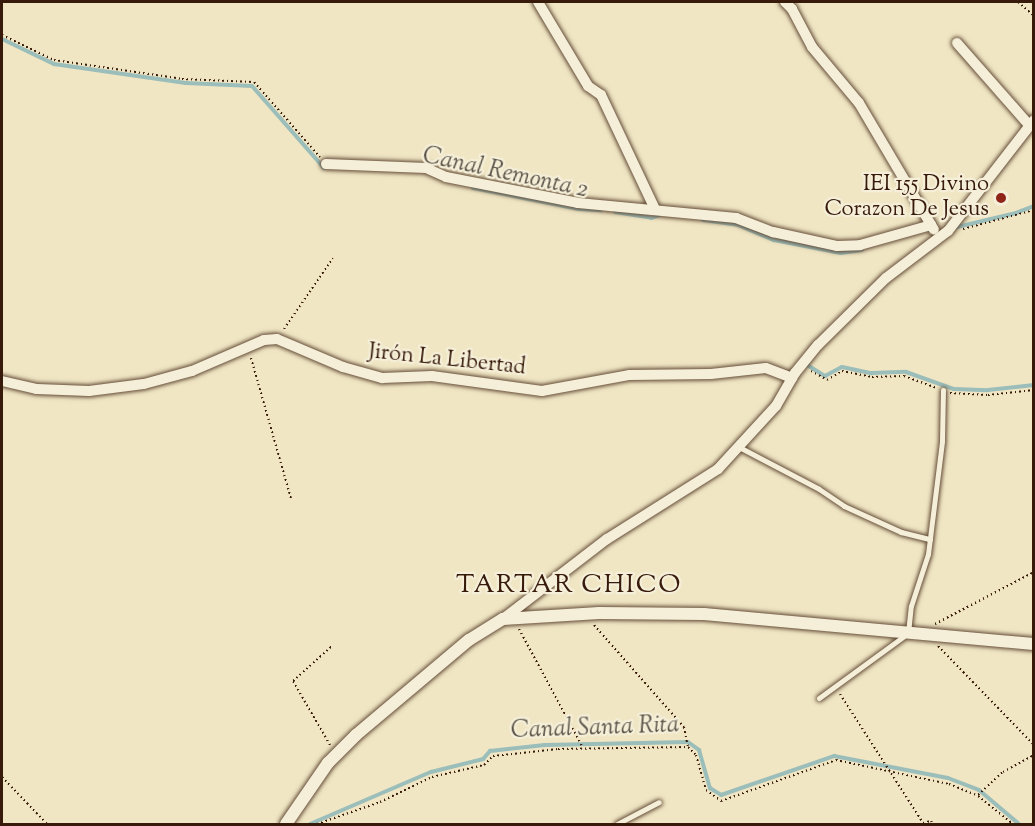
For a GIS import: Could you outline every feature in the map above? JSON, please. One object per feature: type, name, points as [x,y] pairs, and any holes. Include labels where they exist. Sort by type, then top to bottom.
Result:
[{"type":"street","points":[[538,2],[588,86],[601,95],[655,209]]},
{"type":"street","points":[[785,2],[792,9],[812,47],[859,103],[932,225],[944,235]]},
{"type":"street","points":[[286,825],[336,755],[356,735],[469,640],[508,619],[607,539],[718,469],[776,406],[792,378],[818,345],[886,278],[944,235],[1031,122],[957,43]]},
{"type":"street","points":[[326,164],[426,168],[446,177],[578,203],[650,212],[655,209],[736,218],[772,232],[837,246],[860,245],[932,225]]},
{"type":"street","points":[[2,381],[37,389],[89,391],[144,384],[192,371],[264,340],[277,339]]},
{"type":"street","name":"Jirón La Libertad","points":[[277,339],[343,367],[382,378],[432,376],[542,391],[629,375],[711,374],[766,368],[792,378]]},
{"type":"street","points":[[508,619],[584,614],[704,614],[1034,644]]},
{"type":"lane","points":[[819,698],[908,633],[911,606],[928,554],[942,441],[943,390]]},
{"type":"lane","points":[[739,447],[819,489],[844,506],[901,532],[930,539]]},
{"type":"lane","points":[[617,825],[659,802]]},
{"type":"path","points":[[1018,2],[1034,16]]},
{"type":"path","points":[[2,35],[54,60],[182,79],[254,82],[326,164]]},
{"type":"path","points":[[944,235],[1034,210]]},
{"type":"path","points":[[277,339],[333,258]]},
{"type":"path","points":[[248,346],[291,498]]},
{"type":"path","points":[[801,366],[827,380],[842,371],[872,377],[904,376],[952,394],[988,395],[1034,390]]},
{"type":"path","points":[[1034,572],[937,622],[927,635],[1034,745]]},
{"type":"path","points":[[584,614],[684,727],[688,747],[696,755],[705,790],[721,801],[836,760],[949,784],[978,796],[1013,825]]},
{"type":"path","points":[[508,619],[583,748]]},
{"type":"path","points":[[332,646],[292,681],[336,755]]},
{"type":"path","points":[[835,686],[923,823],[931,821],[933,825]]},
{"type":"path","points":[[317,825],[380,802],[432,777],[484,765],[493,756],[583,748],[688,747]]},
{"type":"path","points":[[978,796],[1003,772],[1034,755]]},
{"type":"path","points":[[2,777],[47,825]]},
{"type":"waterway","name":"Canal Remonta 2","points":[[2,39],[54,64],[186,83],[252,86],[324,168]]},
{"type":"waterway","name":"Canal Remonta 2","points":[[473,188],[579,209],[601,210]]},
{"type":"waterway","name":"Canal Remonta 2","points":[[953,228],[1016,213],[1034,206]]},
{"type":"waterway","name":"Canal Remonta 2","points":[[615,212],[651,218],[660,215]]},
{"type":"waterway","name":"Canal Remonta 2","points":[[703,220],[738,225],[774,240],[841,253],[862,250]]},
{"type":"waterway","points":[[804,363],[825,376],[842,367],[871,373],[906,372],[954,389],[988,390],[1034,385]]},
{"type":"waterway","name":"Canal Santa Rita","points":[[310,824],[431,772],[483,759],[490,751],[545,745],[688,742],[699,750],[710,788],[721,795],[834,756],[948,778],[979,790],[1019,824]]},
{"type":"place","name":"IEI 155 Divino Corazon De Jesus","points":[[1001,198]]},
{"type":"district","name":"TARTAR CHICO","points":[[569,586]]}]
